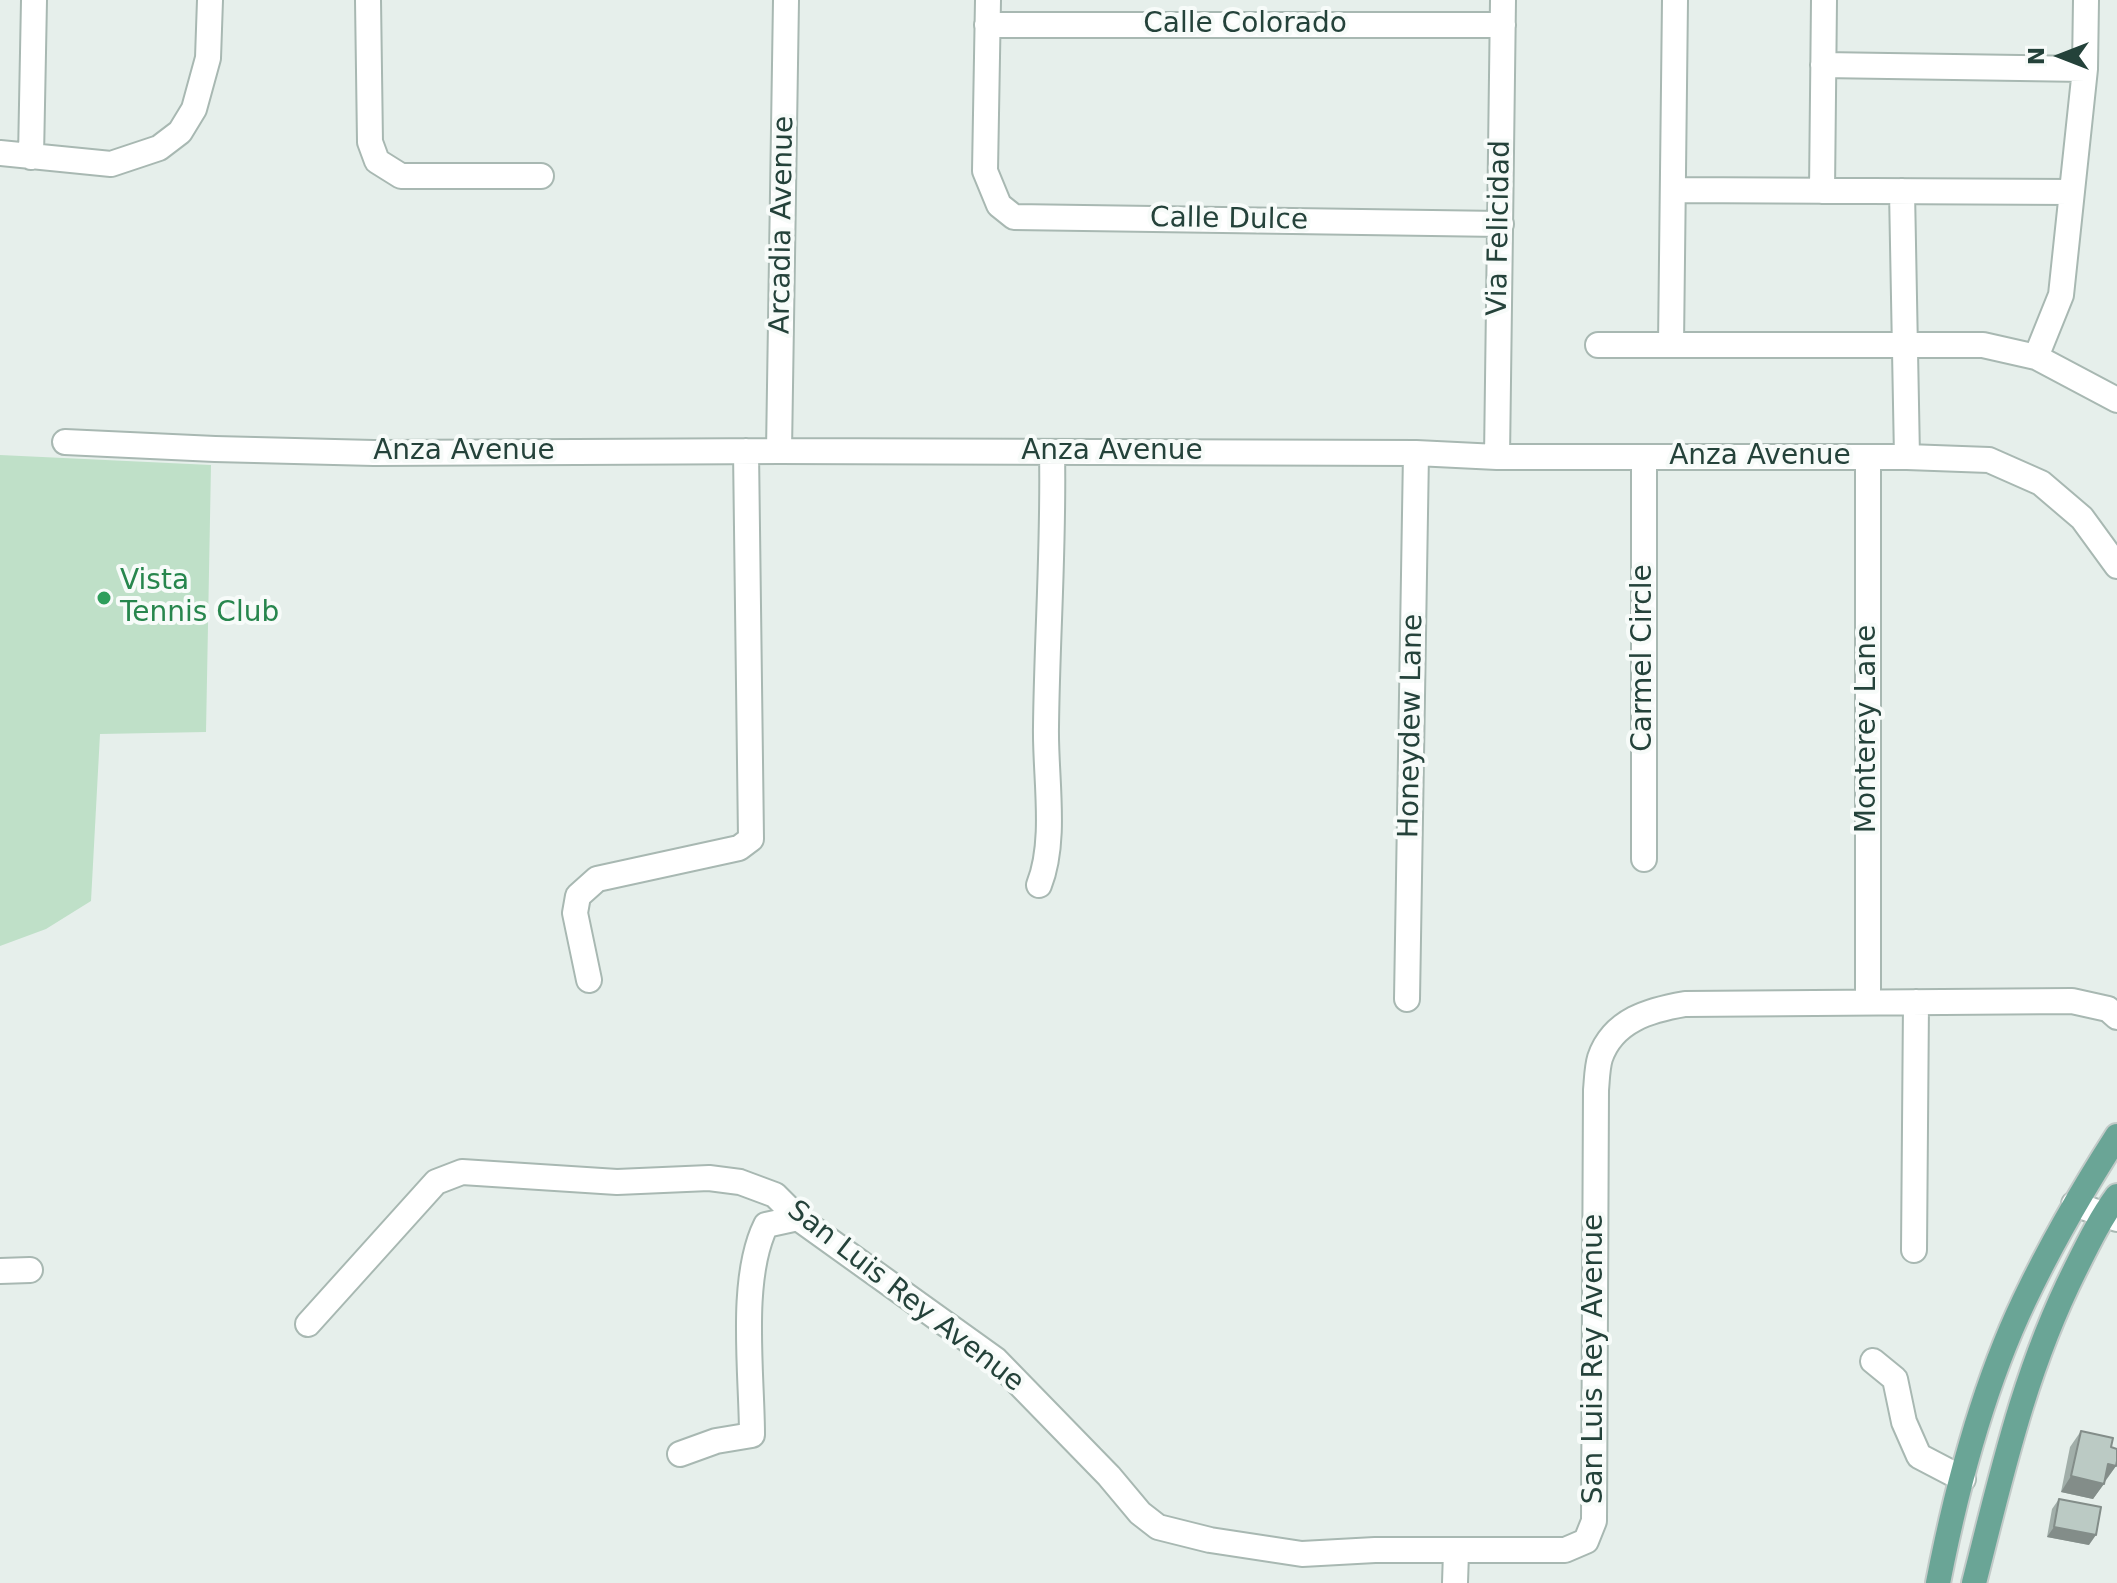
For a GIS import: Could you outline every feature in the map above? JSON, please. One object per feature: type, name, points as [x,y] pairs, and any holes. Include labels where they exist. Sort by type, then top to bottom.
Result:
[{"type":"main road","points":[[1938,1583],[1963,1479],[1991,1387],[2023,1304],[2074,1204],[2117,1136]]},
{"type":"main road","points":[[1974,1583],[2018,1412],[2052,1317],[2112,1210]]},
{"type":"street","points":[[31,157],[34,0]]},
{"type":"street","points":[[0,153],[111,164],[159,148],[180,132],[194,109],[208,58],[210,0]]},
{"type":"street","points":[[368,0],[370,142],[377,161],[401,176],[541,176]]},
{"type":"street","name":"Arcadia Avenue","points":[[779,451],[786,0]]},
{"type":"street","points":[[987,25],[988,0]]},
{"type":"street","name":"Via Felicidad","points":[[1497,457],[1503,0]]},
{"type":"street","points":[[1671,345],[1675,0]]},
{"type":"street","points":[[1822,191],[1824,0]]},
{"type":"street","points":[[2036,357],[2061,295],[2085,69],[2086,0]]},
{"type":"street","name":"Calle Colorado","points":[[987,25],[1503,25]]},
{"type":"street","name":"Calle Dulce","points":[[987,25],[985,171],[999,205],[1014,217],[1501,224]]},
{"type":"street","points":[[1823,65],[2085,69]]},
{"type":"street","points":[[1673,190],[2071,192]]},
{"type":"street","points":[[1902,191],[1907,457]]},
{"type":"street","points":[[1598,345],[1983,345],[2036,357],[2117,400]]},
{"type":"street","name":"Anza Avenue","points":[[65,442],[374,453],[1416,453],[1497,457],[1907,457],[1989,460],[2041,483],[2082,518],[2117,566]]},
{"type":"street","points":[[589,980],[575,913],[578,896],[597,879],[739,848],[751,839],[746,451]]},
{"type":"street","points":[[1039,885],[1046,868],[1047,836],[1046,728],[1052,452]]},
{"type":"street","name":"Honeydew Lane","points":[[1407,999],[1416,453]]},
{"type":"street","name":"Carmel Circle","points":[[1644,457],[1644,859]]},
{"type":"street","name":"Monterey Lane","points":[[1868,457],[1868,1002]]},
{"type":"street","name":"San Luis Rey Avenue","points":[[308,1324],[436,1182],[462,1172],[617,1182],[709,1178],[740,1182],[775,1195],[798,1218],[996,1360],[1109,1476],[1124,1497],[1158,1527],[1210,1540],[1302,1554],[1375,1550],[1565,1550],[1586,1541],[1594,1521],[1596,1090],[1600,1059],[1614,1034],[1638,1015],[1685,1004],[2072,1001],[2108,1009],[2117,1017]]},
{"type":"street","points":[[1914,1250],[1916,1002]]},
{"type":"street","points":[[2074,1204],[2112,1210]]},
{"type":"street","points":[[680,1454],[716,1441],[752,1435],[748,1346],[754,1257],[766,1225],[798,1218]]},
{"type":"street","points":[[0,1271],[30,1270]]},
{"type":"street","points":[[1873,1361],[1895,1379],[1904,1422],[1919,1456],[1963,1479]]},
{"type":"street","points":[[1455,1583],[1456,1552]]},
{"type":"green space","name":"Vista Tennis Club","points":[[0,455],[211,465],[206,732],[100,734],[91,901],[46,929],[0,946]]},
{"type":"building","points":[[2081,1431],[2113,1438],[2111,1447],[2117,1449],[2117,1461],[2116,1466],[2108,1464],[2104,1484],[2071,1476]]},
{"type":"building","points":[[2059,1499],[2101,1507],[2096,1535],[2054,1527]]},
{"type":"place","name":"Vista Tennis Club","points":[[104,598]]}]
